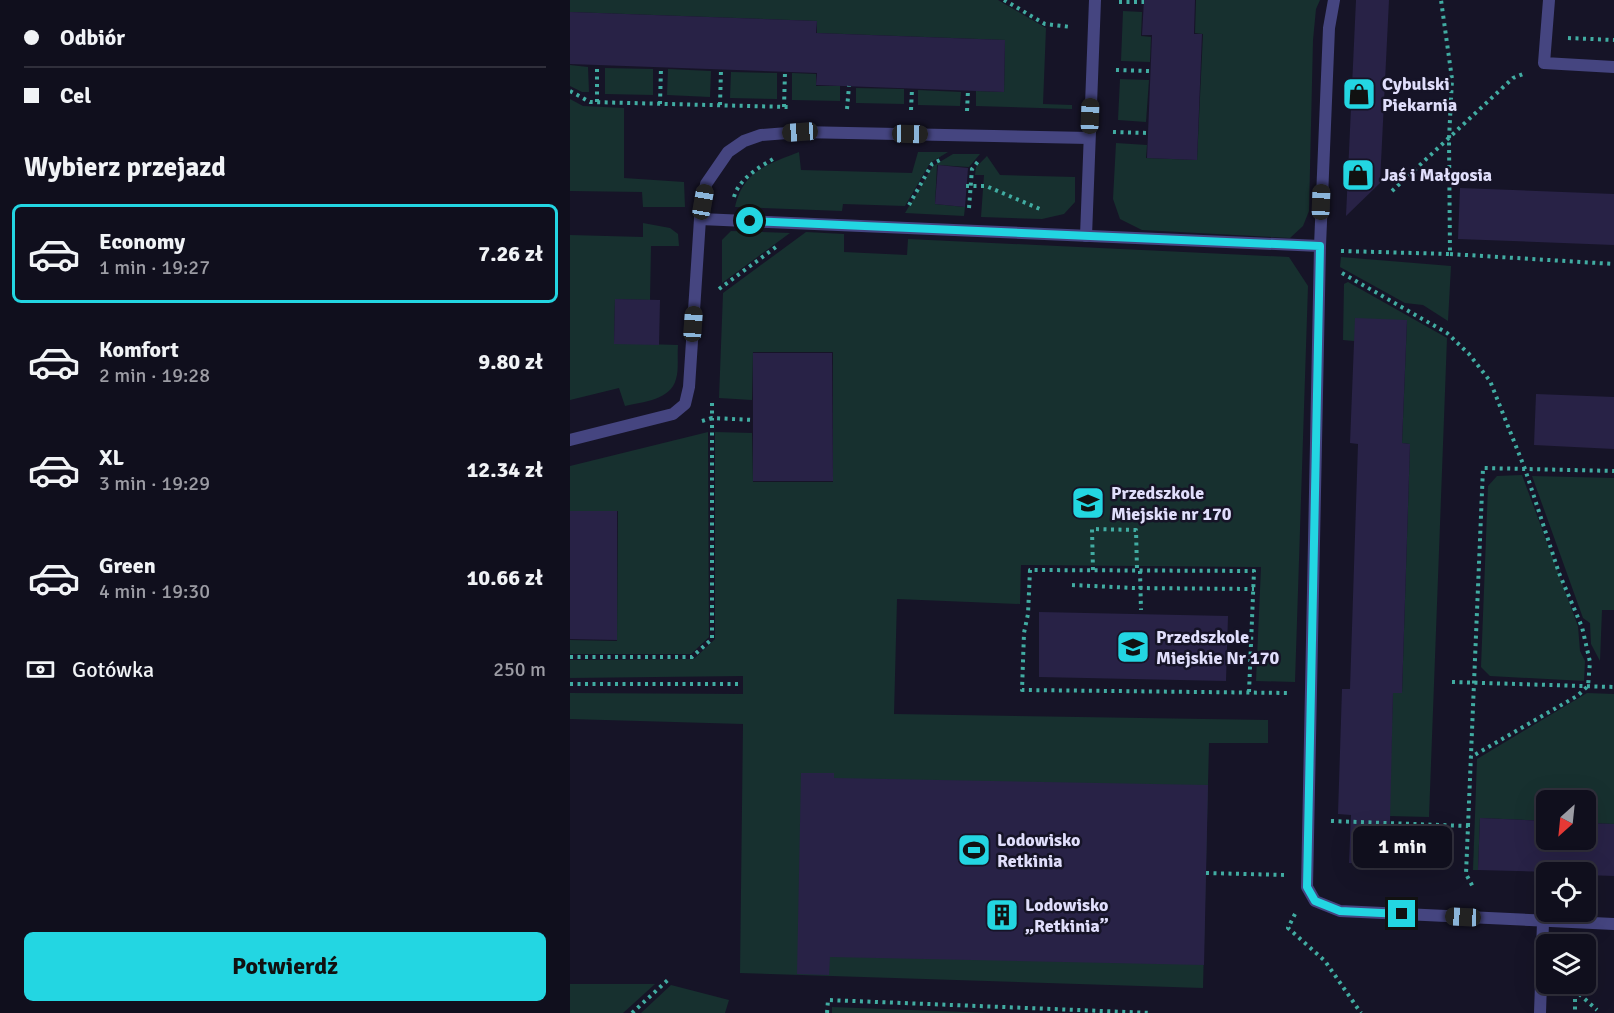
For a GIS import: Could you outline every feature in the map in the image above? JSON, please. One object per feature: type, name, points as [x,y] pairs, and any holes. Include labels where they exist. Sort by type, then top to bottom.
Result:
[{"type":"lane","points":[[1086,236],[1095,0]]},
{"type":"lane","points":[[1334,0],[1329,28],[1320,249],[1307,882],[1315,901],[1340,911],[1536,922]]},
{"type":"lane","points":[[1549,0],[1545,63],[1614,67]]},
{"type":"lane","points":[[570,441],[673,414],[685,404],[689,387],[700,219],[706,184],[728,152],[744,141],[761,135],[800,132],[1089,138]]},
{"type":"lane","points":[[700,219],[1073,235],[1320,249]]},
{"type":"lane","points":[[1540,1013],[1543,922],[1614,924]]},
{"type":"path","points":[[1004,0],[1045,24],[1094,29]]},
{"type":"path","points":[[1441,0],[1452,80],[1449,139],[1450,254]]},
{"type":"path","points":[[1118,2],[1144,2]]},
{"type":"path","points":[[1547,36],[1614,40]]},
{"type":"path","points":[[1392,191],[1513,78],[1545,63]]},
{"type":"path","points":[[597,65],[597,102]]},
{"type":"path","points":[[660,104],[661,68]]},
{"type":"path","points":[[720,70],[720,105]]},
{"type":"path","points":[[1115,70],[1150,71]]},
{"type":"path","points":[[784,107],[785,72]]},
{"type":"path","points":[[847,109],[849,86]]},
{"type":"path","points":[[911,110],[912,88]]},
{"type":"path","points":[[967,112],[968,90]]},
{"type":"path","points":[[1113,132],[1148,133]]},
{"type":"path","points":[[901,228],[903,214],[932,164],[951,153],[955,135]]},
{"type":"path","points":[[968,231],[969,186],[972,169],[984,155],[988,136]]},
{"type":"path","points":[[730,220],[736,190],[753,170],[774,158]]},
{"type":"path","points":[[969,186],[986,186],[1054,215],[1073,235]]},
{"type":"path","points":[[716,291],[808,224]]},
{"type":"path","points":[[1320,249],[1614,264]]},
{"type":"path","points":[[1337,251],[1337,270],[1447,333],[1469,354],[1490,381],[1525,469],[1559,573],[1582,627],[1590,662],[1588,686],[1577,696],[1471,757]]},
{"type":"path","points":[[570,657],[692,657],[712,639],[712,418],[753,420]]},
{"type":"path","points":[[1473,887],[1466,874],[1483,468],[1614,471]]},
{"type":"path","points":[[1093,571],[1092,529],[1136,530],[1141,610]]},
{"type":"path","points":[[1249,692],[1254,571],[1030,570],[1022,690],[1311,693]]},
{"type":"path","points":[[1072,585],[1254,589]]},
{"type":"path","points":[[1452,682],[1614,687]]},
{"type":"path","points":[[570,684],[738,684]]},
{"type":"path","points":[[1309,820],[1468,826]]},
{"type":"path","points":[[1206,873],[1307,882],[1288,928],[1325,961],[1361,1013]]},
{"type":"path","points":[[632,1013],[670,978]]},
{"type":"path","points":[[1575,994],[1575,1013]]},
{"type":"path","points":[[1579,994],[1597,1010]]},
{"type":"path","points":[[827,1013],[828,1000],[1152,1013]]},
{"type":"green space","points":[[570,0],[998,0],[1046,28],[1043,104],[1072,105],[1072,109],[976,106],[976,91],[1004,92],[1005,40],[817,33],[817,21],[570,12]]},
{"type":"green space","points":[[1196,0],[1320,0],[1316,9],[1313,40],[1309,211],[1303,226],[1290,238],[1142,230],[1120,219],[1113,199],[1116,143],[1147,145],[1146,158],[1197,160],[1203,34],[1195,33]]},
{"type":"green space","points":[[1123,11],[1142,12],[1141,36],[1151,37],[1150,62],[1121,61]]},
{"type":"green space","points":[[570,65],[588,67],[589,92],[582,92],[570,86]]},
{"type":"green space","points":[[605,68],[653,69],[653,95],[605,94]]},
{"type":"green space","points":[[668,69],[711,71],[710,97],[667,95]]},
{"type":"green space","points":[[731,72],[777,73],[777,99],[730,98]]},
{"type":"green space","points":[[792,73],[816,74],[816,86],[840,86],[840,101],[792,100]]},
{"type":"green space","points":[[1120,79],[1149,80],[1146,122],[1118,120]]},
{"type":"green space","points":[[856,88],[904,89],[904,104],[856,103]]},
{"type":"green space","points":[[918,90],[961,92],[960,106],[918,105]]},
{"type":"green space","points":[[570,99],[583,106],[624,108],[624,178],[684,182],[685,207],[643,207],[642,192],[570,191]]},
{"type":"green space","points":[[799,152],[801,170],[912,173],[918,152],[948,152],[930,163],[905,206],[843,204],[842,211],[735,207],[744,185],[758,170]]},
{"type":"green space","points":[[953,154],[980,154],[969,167],[937,165],[935,204],[965,207],[964,216],[905,213],[933,166]]},
{"type":"green space","points":[[987,156],[1000,175],[1075,177],[1075,202],[1064,214],[1042,219],[981,217],[984,175],[975,175],[976,167]]},
{"type":"green space","points":[[643,223],[670,228],[678,234],[679,246],[651,246],[650,300],[615,299],[614,343],[678,345],[676,379],[673,386],[662,396],[625,406],[619,388],[570,400],[570,235],[643,237]]},
{"type":"green space","points":[[731,231],[790,233],[722,283],[722,240]]},
{"type":"green space","points":[[806,232],[844,234],[844,252],[907,255],[908,239],[1289,257],[1308,286],[1295,682],[1256,681],[1261,567],[1021,565],[1020,604],[897,599],[894,714],[1268,720],[1268,743],[1209,743],[1203,988],[740,973],[743,724],[570,719],[570,693],[743,694],[743,676],[570,678],[570,660],[694,659],[715,639],[715,432],[752,433],[753,482],[833,482],[833,352],[753,352],[752,400],[719,398],[723,293]]},
{"type":"green space","points":[[1341,257],[1451,266],[1448,321],[1423,305],[1405,303],[1340,267]]},
{"type":"green space","points":[[1348,282],[1447,338],[1429,817],[1389,816],[1393,693],[1402,693],[1410,444],[1402,443],[1407,321],[1354,341],[1343,340],[1344,284]]},
{"type":"green space","points":[[708,432],[709,637],[691,654],[570,654],[570,640],[617,641],[618,511],[570,511],[570,466]]},
{"type":"green space","points":[[1522,475],[1578,626],[1580,651],[1585,661],[1584,681],[1490,676],[1481,667],[1488,486],[1497,476]]},
{"type":"green space","points":[[1532,476],[1614,478],[1614,610],[1602,610],[1600,661],[1591,644],[1590,623],[1583,618]]},
{"type":"green space","points":[[1587,693],[1614,694],[1614,824],[1596,823],[1596,790],[1536,790],[1536,821],[1480,818],[1478,870],[1473,870],[1477,759]]},
{"type":"green space","points":[[570,984],[655,984],[623,1013],[570,1013]]},
{"type":"green space","points":[[671,985],[729,1000],[725,1013],[641,1013]]},
{"type":"green space","points":[[832,1007],[992,1013],[832,1013]]},
{"type":"building","points":[[1144,0],[1195,0],[1194,34],[1202,34],[1197,160],[1147,158],[1152,35],[1142,35]]},
{"type":"building","points":[[1356,0],[1389,0],[1380,183],[1346,216]]},
{"type":"building","points":[[570,12],[817,21],[816,33],[1005,40],[1004,92],[816,85],[817,73],[570,64]]},
{"type":"building","points":[[938,165],[968,168],[965,207],[935,204]]},
{"type":"building","points":[[1460,188],[1614,194],[1614,245],[1458,239]]},
{"type":"building","points":[[615,299],[660,300],[659,345],[614,344]]},
{"type":"building","points":[[1355,318],[1407,320],[1402,443],[1410,444],[1402,693],[1393,693],[1389,865],[1349,863],[1351,815],[1338,814],[1342,689],[1350,689],[1358,444],[1350,443]]},
{"type":"building","points":[[753,353],[832,353],[833,481],[753,481]]},
{"type":"building","points":[[1536,394],[1614,397],[1614,449],[1534,445]]},
{"type":"building","points":[[570,511],[617,511],[617,640],[570,639]]},
{"type":"building","name":"Przedszkole Miejskie Nr 170","points":[[1039,612],[1228,616],[1226,681],[1039,677]]},
{"type":"building","name":"Lodowisko „Retkinia”","points":[[801,773],[834,773],[834,778],[1208,785],[1204,965],[830,957],[829,975],[797,974]]},
{"type":"building","points":[[1480,818],[1536,821],[1536,850],[1596,850],[1596,823],[1614,824],[1614,876],[1596,875],[1596,862],[1536,862],[1536,872],[1478,870]]},
{"type":"place","name":"Cybulski Piekarnia","points":[[1359,94]]},
{"type":"place","name":"Jaś i Małgosia","points":[[1358,175]]},
{"type":"place","name":"Przedszkole Miejskie nr 170","points":[[1088,503]]},
{"type":"place","name":"Przedszkole Miejskie Nr 170","points":[[1133,647]]},
{"type":"place","name":"Lodowisko Retkinia","points":[[974,850]]},
{"type":"place","name":"Lodowisko „Retkinia”","points":[[1002,915]]},
{"type":"route","points":[[750,221],[1320,246],[1307,887],[1315,901],[1340,911],[1402,914]]}]
